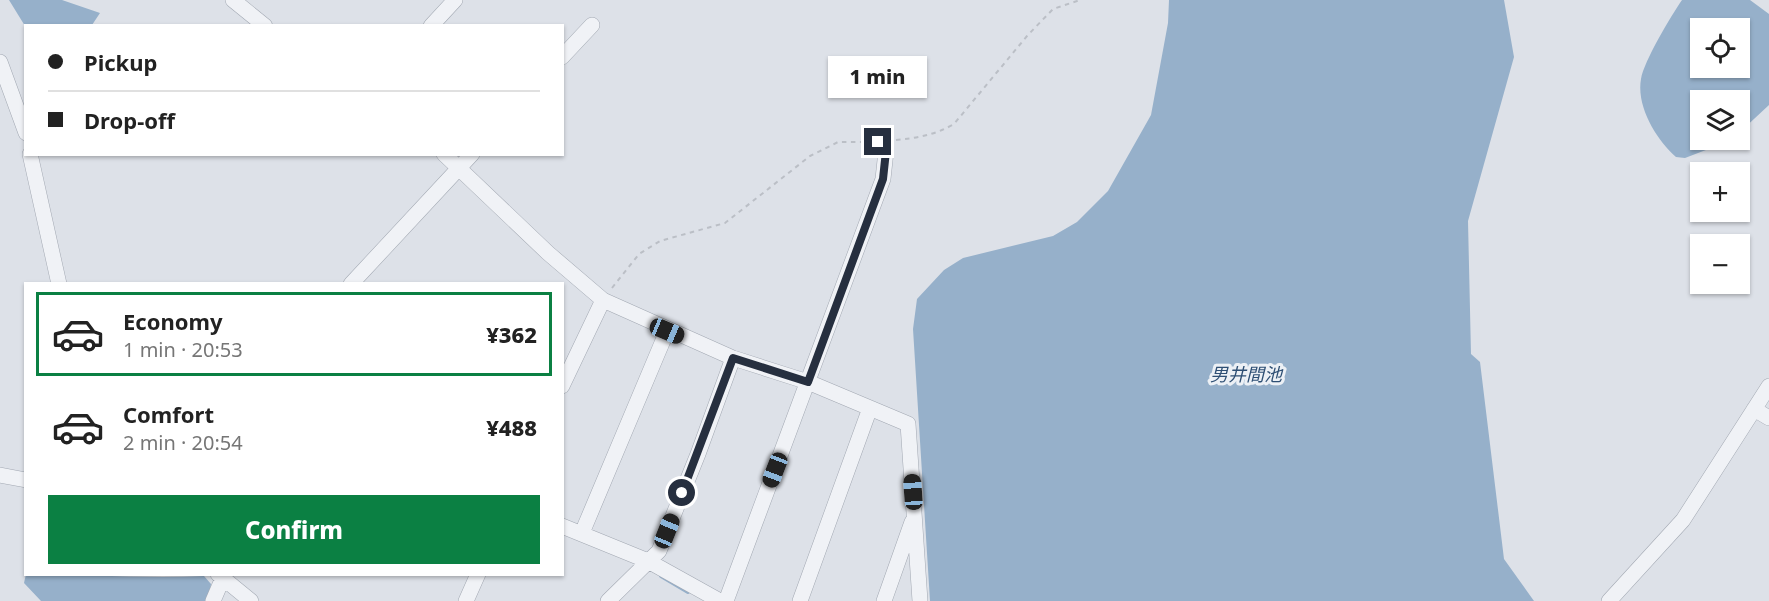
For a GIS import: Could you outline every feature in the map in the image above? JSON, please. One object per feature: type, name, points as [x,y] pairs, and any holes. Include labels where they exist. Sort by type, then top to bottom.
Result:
[{"type":"street","points":[[233,0],[262,24]]},
{"type":"street","points":[[433,24],[455,0]]},
{"type":"street","points":[[564,55],[592,26]]},
{"type":"street","points":[[0,62],[24,128]]},
{"type":"street","points":[[726,601],[883,179],[886,151],[878,142]]},
{"type":"street","points":[[30,156],[59,282]]},
{"type":"street","points":[[446,156],[548,253],[603,300],[667,331],[733,358],[808,382],[908,424],[920,601]]},
{"type":"street","points":[[353,282],[470,156]]},
{"type":"street","points":[[564,382],[603,300]]},
{"type":"street","points":[[582,533],[667,331]]},
{"type":"street","points":[[608,601],[659,551],[733,358]]},
{"type":"street","points":[[1609,601],[1683,520],[1769,386]]},
{"type":"street","points":[[800,601],[870,408]]},
{"type":"street","points":[[1754,409],[1769,418]]},
{"type":"street","points":[[0,475],[24,480]]},
{"type":"street","points":[[884,601],[915,514]]},
{"type":"street","points":[[564,527],[648,561],[720,601]]},
{"type":"street","points":[[466,601],[477,576]]},
{"type":"street","points":[[213,601],[220,577],[251,601]]},
{"type":"path","points":[[603,300],[639,254],[660,241],[725,223],[810,156],[838,142],[878,142],[918,138],[941,131],[954,124],[1027,36],[1053,9],[1080,0]]},
{"type":"water","points":[[9,0],[62,0],[100,13],[93,24],[24,24]]},
{"type":"water","name":"男井間池","points":[[1169,0],[1504,0],[1514,57],[1468,221],[1471,354],[1480,362],[1504,559],[1534,601],[930,601],[913,329],[917,299],[944,270],[963,258],[1053,236],[1077,222],[1108,191],[1151,115],[1168,23]]},
{"type":"water","points":[[1682,0],[1750,0],[1769,14],[1769,105],[1750,123],[1750,90],[1690,90],[1690,150],[1706,150],[1685,158],[1676,157],[1662,142],[1649,122],[1640,90],[1643,71],[1658,39]]},
{"type":"water","points":[[26,576],[204,576],[211,584],[209,601],[41,601],[24,583]]},
{"type":"waterway","points":[[661,576],[688,592]]},
{"type":"route","points":[[682,493],[733,358],[808,382],[883,179],[886,151],[878,142]]}]
